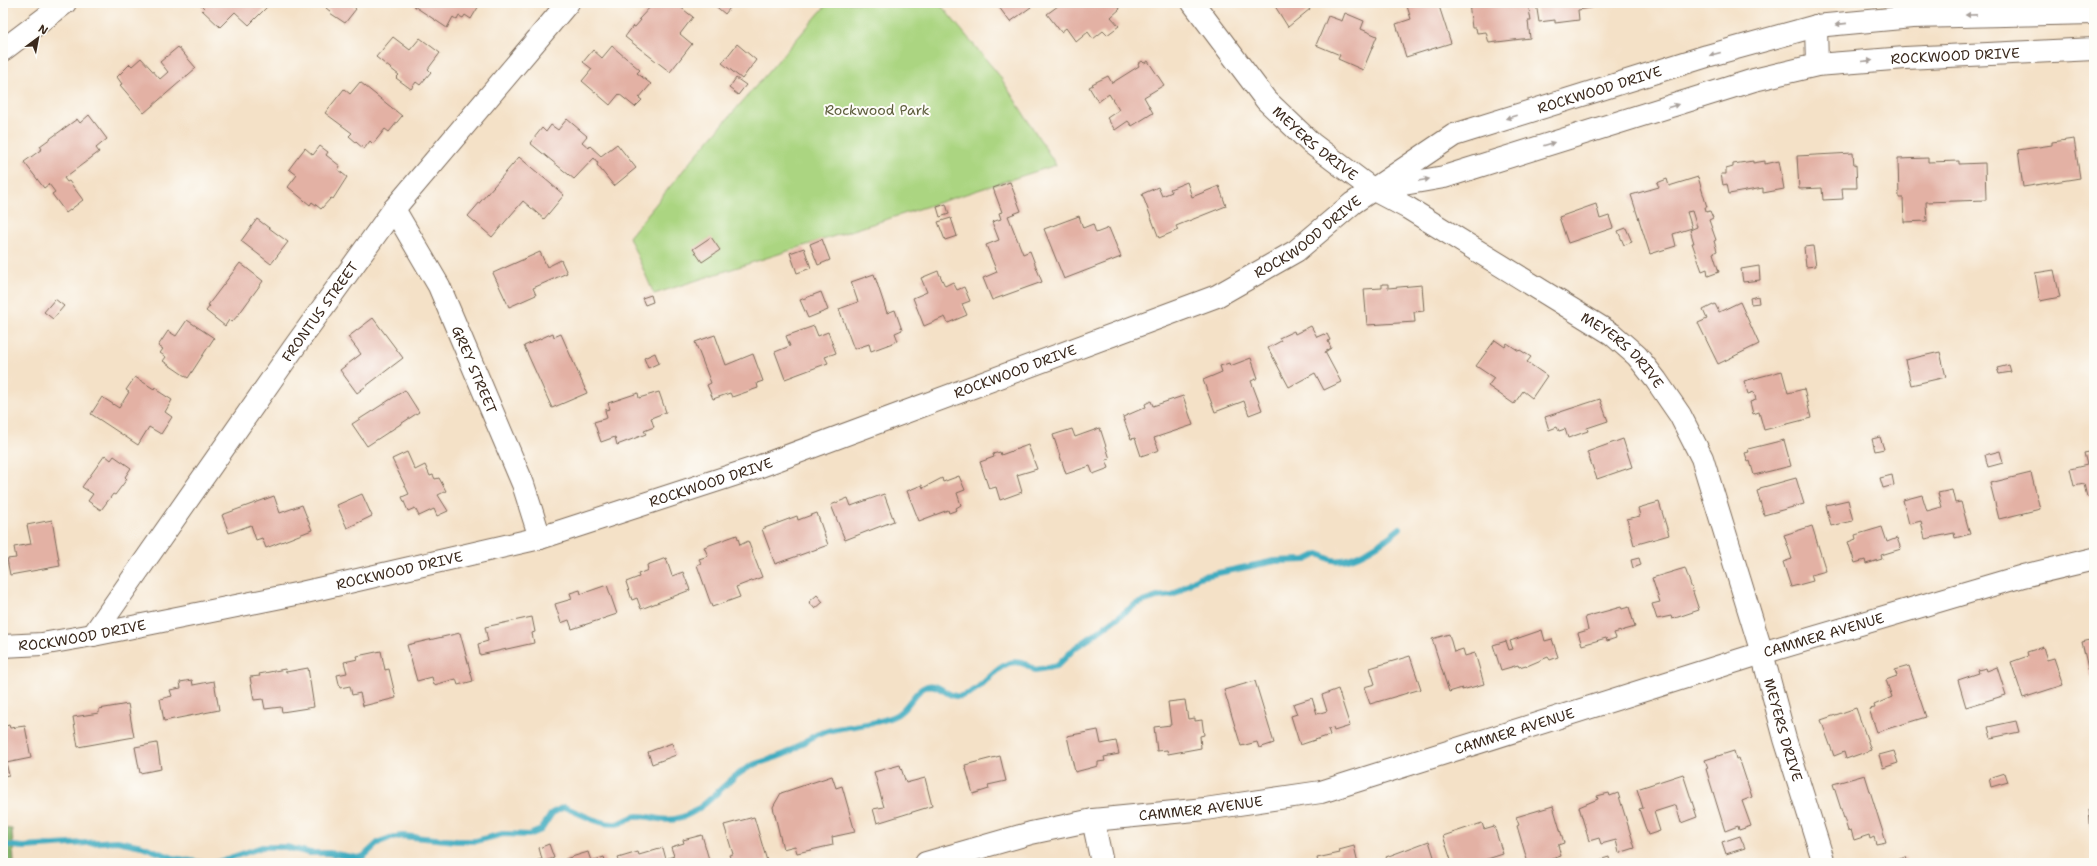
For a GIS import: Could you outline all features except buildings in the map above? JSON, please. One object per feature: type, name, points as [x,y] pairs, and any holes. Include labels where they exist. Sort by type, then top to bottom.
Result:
[{"type":"street","points":[[3,50],[65,3]]},
{"type":"street","name":"FRONTUS STREET","points":[[92,635],[295,346],[394,209],[568,3]]},
{"type":"street","name":"MEYERS DRIVE","points":[[1193,3],[1266,100],[1311,143],[1372,189],[1408,208],[1579,312],[1612,334],[1637,356],[1656,380],[1680,415],[1702,458],[1762,653],[1785,740],[1824,863]]},
{"type":"street","name":"ROCKWOOD DRIVE","points":[[3,646],[42,644],[92,635],[301,592],[540,538],[758,467],[1217,296],[1296,252],[1353,203],[1454,135],[1707,56],[1816,26],[1912,16],[2094,13]]},
{"type":"street","points":[[1816,26],[1817,65]]},
{"type":"street","name":"ROCKWOOD DRIVE","points":[[1372,189],[1444,177],[1754,80],[1817,65],[1905,58],[2094,49]]},
{"type":"street","name":"GREY STREET","points":[[394,209],[439,286],[523,484],[540,538]]},
{"type":"street","name":"CAMMER AVENUE","points":[[926,863],[1031,833],[1093,820],[1205,809],[1321,792],[1762,653],[2023,576],[2094,559]]},
{"type":"street","points":[[1093,820],[1102,863]]},
{"type":"green space","name":"Rockwood Park","points":[[828,3],[939,3],[999,75],[1056,165],[654,294],[629,237],[690,162]]},
{"type":"green space","points":[[3,828],[12,829],[14,863],[3,863]]},
{"type":"waterway","points":[[215,863],[262,847],[286,847],[310,853],[329,853],[358,858],[364,856],[379,842],[402,836],[457,841],[476,841],[503,834],[529,835],[541,830],[552,813],[564,807],[596,821],[610,824],[616,824],[638,816],[663,820],[680,818],[700,808],[734,778],[753,765],[787,753],[819,734],[874,723],[892,717],[898,714],[918,692],[927,686],[936,686],[952,695],[961,696],[980,686],[1004,665],[1013,662],[1023,663],[1035,670],[1057,666],[1076,647],[1136,604],[1157,597],[1173,595],[1199,577],[1275,561],[1306,560],[1318,554],[1332,560],[1349,559],[1377,545],[1400,528]]},
{"type":"waterway","points":[[3,845],[24,847],[117,841],[142,846],[173,858],[203,863]]}]
